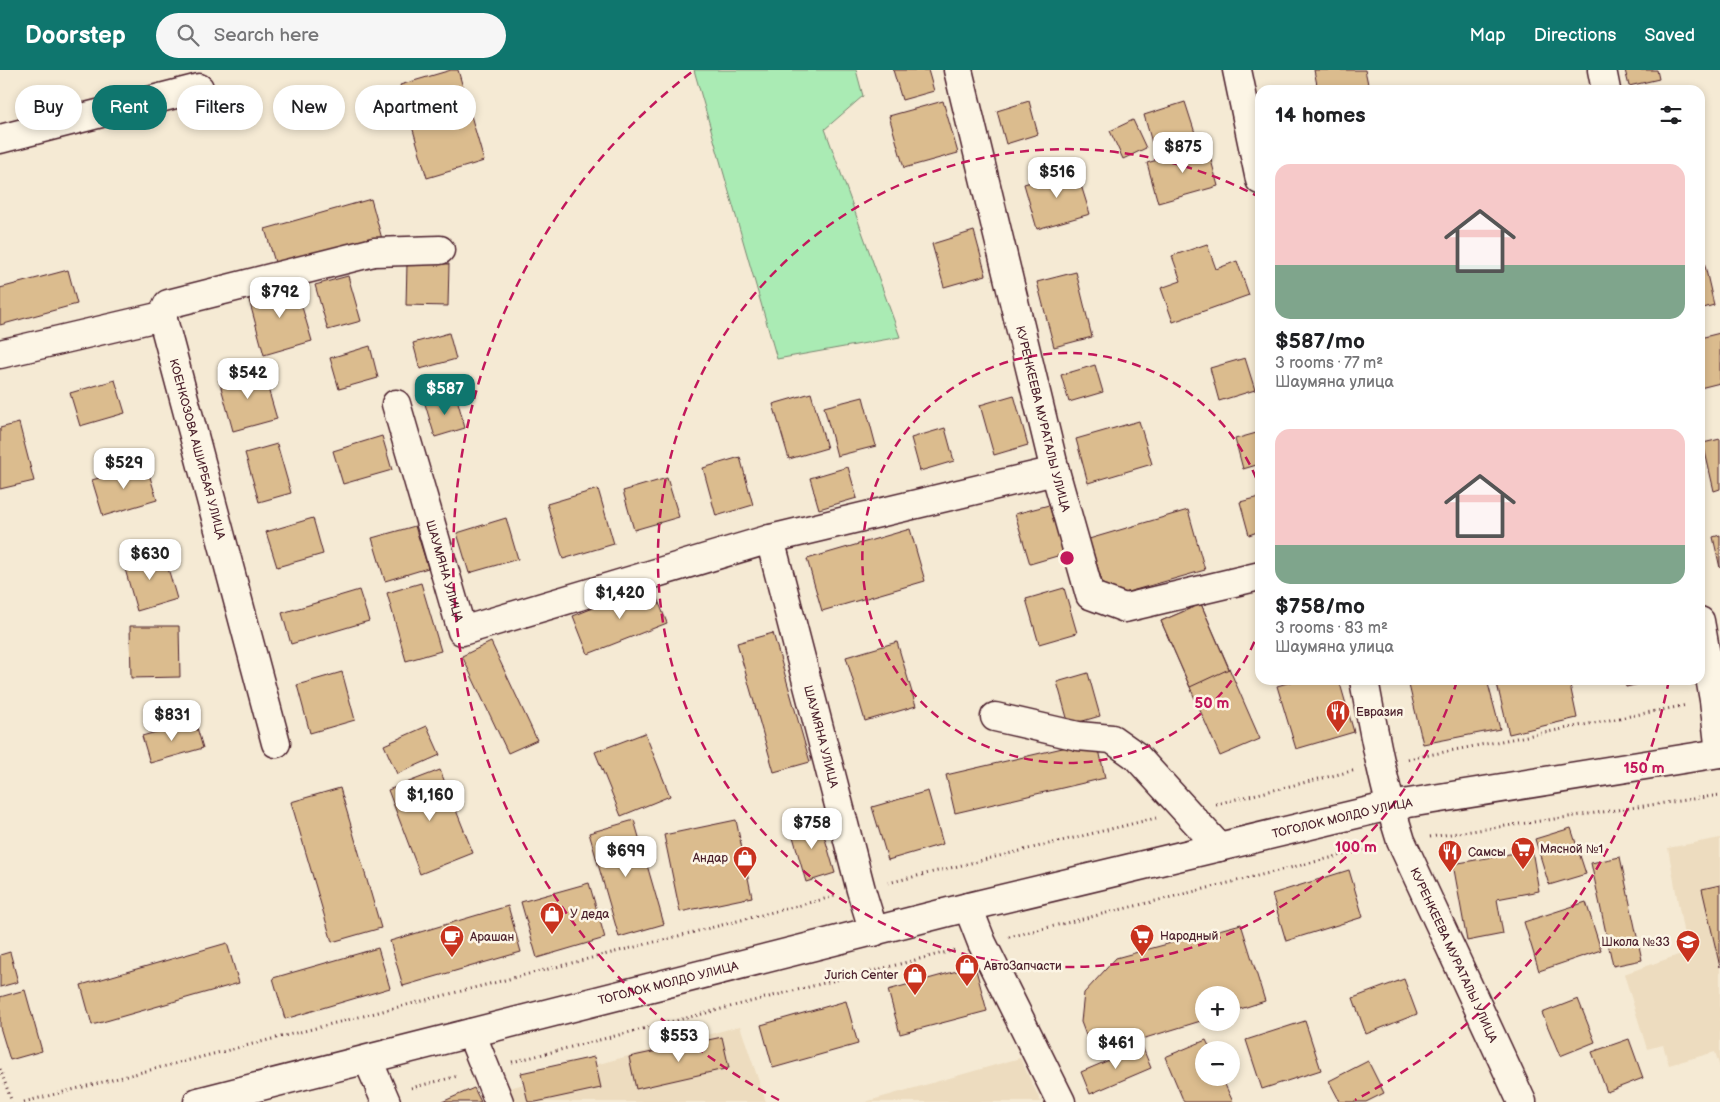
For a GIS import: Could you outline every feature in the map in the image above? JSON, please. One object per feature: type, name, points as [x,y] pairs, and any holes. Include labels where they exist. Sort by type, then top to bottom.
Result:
[{"type":"street","name":"КУРЕНКЕЕВА МУРАТАЛЫ УЛИЦА","points":[[958,70],[1055,471],[1090,594],[1125,608],[1255,577]]},
{"type":"street","points":[[1237,70],[1255,156]]},
{"type":"street","points":[[1602,70],[1605,85]]},
{"type":"street","points":[[0,139],[177,94]]},
{"type":"street","points":[[0,354],[162,316],[168,304],[374,252],[440,250]]},
{"type":"street","name":"КОЕНКОЗОВА АШИРБАЯ УЛИЦА","points":[[162,316],[276,743]]},
{"type":"street","name":"ШАУМЯНА УЛИЦА","points":[[396,404],[462,631],[770,540],[1055,471]]},
{"type":"street","name":"ШАУМЯНА УЛИЦА","points":[[770,540],[861,890],[874,932]]},
{"type":"street","points":[[1705,649],[1714,700],[1720,753]]},
{"type":"street","name":"КУРЕНКЕЕВА МУРАТАЛЫ УЛИЦА","points":[[1365,685],[1390,806],[1401,841],[1522,1102]]},
{"type":"street","points":[[994,717],[1078,736],[1112,739],[1136,756],[1219,847]]},
{"type":"street","name":"ТОГОЛОК МОЛДО УЛИЦА","points":[[198,1102],[968,907],[1390,806],[1720,753]]},
{"type":"street","points":[[968,907],[982,943],[1061,1102]]},
{"type":"street","points":[[471,1034],[499,1102]]},
{"type":"street","points":[[368,1060],[385,1099]]},
{"type":"path","points":[[385,1099],[485,1068],[982,943],[1401,841],[1720,795]]},
{"type":"path","points":[[0,1070],[12,1102]]},
{"type":"shaded area","name":"Школа №33","points":[[1720,838],[1720,1067],[1715,1052],[1669,1065],[1663,1045],[1647,1049],[1624,974],[1687,952],[1668,848]]},
{"type":"shaded area","points":[[740,1026],[766,1102],[457,1102],[495,1092]]},
{"type":"shaded area","points":[[1020,1058],[1041,1102],[865,1102]]},
{"type":"green space","points":[[694,70],[856,70],[863,96],[825,129],[900,337],[777,359]]},
{"type":"building","points":[[451,70],[458,70],[462,85],[400,85]]},
{"type":"building","points":[[893,70],[928,70],[934,91],[902,100]]},
{"type":"building","points":[[1314,70],[1365,70],[1368,84],[1364,85],[1317,85]]},
{"type":"building","points":[[1625,70],[1657,70],[1659,79],[1629,85]]},
{"type":"building","points":[[943,101],[958,153],[904,168],[889,116]]},
{"type":"building","points":[[1029,101],[1038,134],[1006,144],[997,111]]},
{"type":"building","points":[[1185,102],[1195,133],[1153,146],[1144,115]]},
{"type":"building","points":[[1133,120],[1146,148],[1123,159],[1110,131]]},
{"type":"building","points":[[413,130],[475,130],[484,161],[427,178]]},
{"type":"building","points":[[1207,145],[1218,186],[1158,203],[1147,163]]},
{"type":"building","points":[[1076,169],[1090,214],[1037,229],[1024,184]]},
{"type":"building","points":[[371,199],[382,239],[277,269],[265,229]]},
{"type":"building","points":[[974,231],[986,275],[944,287],[932,244]]},
{"type":"building","points":[[1207,244],[1216,269],[1237,261],[1249,295],[1173,322],[1161,288],[1181,281],[1172,256]]},
{"type":"building","points":[[407,263],[449,264],[448,306],[406,305]]},
{"type":"building","points":[[1705,266],[1714,305],[1705,308]]},
{"type":"building","points":[[68,270],[77,304],[0,325],[0,288]]},
{"type":"building","points":[[1076,272],[1092,337],[1054,347],[1037,282]]},
{"type":"building","points":[[348,276],[361,321],[328,330],[315,285]]},
{"type":"building","points":[[295,283],[312,341],[264,355],[248,296]]},
{"type":"building","points":[[449,333],[456,359],[420,369],[413,343]]},
{"type":"building","points":[[1720,333],[1720,383],[1705,387],[1705,337]]},
{"type":"building","points":[[370,346],[378,378],[339,389],[330,358]]},
{"type":"building","points":[[1245,358],[1255,390],[1219,401],[1210,368]]},
{"type":"building","points":[[1095,365],[1103,392],[1069,402],[1061,375]]},
{"type":"building","points":[[262,368],[277,419],[233,431],[219,380]]},
{"type":"building","points":[[115,380],[125,413],[80,426],[70,393]]},
{"type":"building","points":[[811,393],[827,448],[789,459],[773,404]]},
{"type":"building","points":[[456,395],[465,428],[435,437],[425,404]]},
{"type":"building","points":[[1014,395],[1028,445],[994,455],[980,405]]},
{"type":"building","points":[[863,397],[876,446],[837,456],[824,407]]},
{"type":"building","points":[[1139,421],[1152,464],[1088,483],[1076,439]]},
{"type":"building","points":[[19,423],[34,481],[0,489],[0,428]]},
{"type":"building","points":[[945,428],[954,461],[920,471],[911,438]]},
{"type":"building","points":[[1255,433],[1255,465],[1243,469],[1235,439]]},
{"type":"building","points":[[382,436],[392,470],[343,484],[333,451]]},
{"type":"building","points":[[1720,439],[1720,489],[1714,491],[1705,452],[1705,443]]},
{"type":"building","points":[[277,444],[291,493],[259,502],[245,453]]},
{"type":"building","points":[[740,457],[753,505],[716,516],[703,468]]},
{"type":"building","points":[[146,464],[157,500],[103,516],[92,480]]},
{"type":"building","points":[[848,467],[857,498],[819,509],[810,478]]},
{"type":"building","points":[[667,478],[679,517],[634,530],[623,491]]},
{"type":"building","points":[[598,489],[614,544],[563,559],[547,504]]},
{"type":"building","points":[[1255,498],[1255,533],[1249,535],[1240,502]]},
{"type":"building","points":[[1049,505],[1064,554],[1030,564],[1015,514]]},
{"type":"building","points":[[1188,510],[1205,570],[1107,598],[1089,539]]},
{"type":"building","points":[[313,518],[323,554],[277,567],[266,532]]},
{"type":"building","points":[[506,518],[518,559],[469,573],[457,533]]},
{"type":"building","points":[[415,526],[428,568],[385,581],[372,538]]},
{"type":"building","points":[[910,529],[925,581],[822,611],[807,559]]},
{"type":"building","points":[[1720,535],[1720,568],[1713,537]]},
{"type":"building","points":[[163,551],[177,599],[137,611],[123,562]]},
{"type":"building","points":[[421,583],[441,651],[406,661],[387,593]]},
{"type":"building","points":[[652,585],[667,623],[588,654],[573,616]]},
{"type":"building","points":[[1064,588],[1077,633],[1039,644],[1026,599]]},
{"type":"building","points":[[359,590],[369,621],[291,644],[282,613]]},
{"type":"building","points":[[1201,604],[1260,739],[1220,756],[1161,621]]},
{"type":"building","points":[[1201,604],[1229,669],[1190,687],[1161,621]]},
{"type":"building","points":[[130,626],[179,626],[180,677],[131,678]]},
{"type":"building","points":[[773,633],[810,762],[774,772],[737,643]]},
{"type":"building","points":[[491,642],[537,740],[508,753],[462,656]]},
{"type":"building","points":[[897,642],[916,706],[865,721],[846,657]]},
{"type":"building","points":[[342,672],[355,720],[310,733],[297,685]]},
{"type":"building","points":[[1088,673],[1100,716],[1069,725],[1057,682]]},
{"type":"building","points":[[1340,685],[1354,732],[1296,749],[1277,686]]},
{"type":"building","points":[[1409,685],[1488,685],[1500,729],[1423,744]]},
{"type":"building","points":[[1497,685],[1570,685],[1577,718],[1509,734]]},
{"type":"building","points":[[195,721],[203,748],[150,763],[142,736]]},
{"type":"building","points":[[427,726],[440,755],[397,774],[384,745]]},
{"type":"building","points":[[645,733],[670,796],[621,816],[595,752]]},
{"type":"building","points":[[1097,740],[1105,778],[955,813],[946,775]]},
{"type":"building","points":[[440,770],[473,853],[420,874],[388,790]]},
{"type":"building","points":[[340,788],[381,928],[332,942],[291,802]]},
{"type":"building","points":[[928,791],[943,844],[888,860],[872,807]]},
{"type":"building","points":[[819,818],[835,873],[806,882],[790,826]]},
{"type":"building","points":[[634,820],[664,924],[619,937],[589,833]]},
{"type":"building","points":[[736,820],[752,897],[680,912],[664,835]]},
{"type":"building","points":[[1571,828],[1586,874],[1549,885],[1535,839]]},
{"type":"building","points":[[1532,850],[1539,891],[1497,899],[1503,934],[1467,941],[1453,864]]},
{"type":"building","points":[[1620,857],[1642,960],[1613,966],[1591,863]]},
{"type":"building","points":[[1349,870],[1363,917],[1286,941],[1272,894]]},
{"type":"building","points":[[589,883],[605,938],[537,958],[521,902]]},
{"type":"building","points":[[1720,885],[1720,967],[1702,889]]},
{"type":"building","points":[[1586,902],[1601,950],[1539,971],[1524,922]]},
{"type":"building","points":[[508,906],[521,952],[403,986],[390,941]]},
{"type":"building","points":[[1241,924],[1265,1001],[1240,1009],[1240,986],[1195,986],[1195,1023],[1093,1054],[1081,1022],[1084,993],[1116,958]]},
{"type":"building","points":[[227,943],[239,983],[92,1025],[81,985]]},
{"type":"building","points":[[378,948],[390,988],[285,1019],[273,978]]},
{"type":"building","points":[[10,952],[18,982],[0,987],[0,955]]},
{"type":"building","points":[[975,966],[987,1011],[900,1034],[888,990]]},
{"type":"building","points":[[1404,979],[1417,1014],[1366,1034],[1353,998]]},
{"type":"building","points":[[25,990],[42,1051],[10,1060],[0,1027],[0,997]]},
{"type":"building","points":[[1578,999],[1595,1042],[1560,1056],[1542,1013]]},
{"type":"building","points":[[846,1001],[858,1044],[773,1068],[761,1025]]},
{"type":"building","points":[[1305,1021],[1321,1070],[1262,1089],[1246,1040]]},
{"type":"building","points":[[722,1037],[729,1068],[636,1089],[629,1057]]},
{"type":"building","points":[[1629,1039],[1643,1078],[1607,1092],[1592,1052]]},
{"type":"building","points":[[1195,1045],[1195,1086],[1226,1086],[1233,1102],[1184,1102],[1165,1057]]},
{"type":"building","points":[[1142,1046],[1151,1068],[1090,1094],[1081,1072]]},
{"type":"building","points":[[594,1057],[601,1088],[536,1102],[528,1102],[521,1073]]},
{"type":"building","points":[[1368,1061],[1384,1093],[1366,1102],[1340,1102],[1329,1081]]},
{"type":"building","points":[[474,1088],[481,1102],[442,1102]]},
{"type":"place","name":"Евразия","points":[[1338,733]]},
{"type":"place","name":"Мясной №1","points":[[1523,870]]},
{"type":"place","name":"Самсы","points":[[1450,873]]},
{"type":"place","name":"Андар","points":[[745,879]]},
{"type":"place","name":"У деда","points":[[552,935]]},
{"type":"place","name":"Народный","points":[[1142,957]]},
{"type":"place","name":"Арашан","points":[[452,958]]},
{"type":"place","name":"Школа №33","points":[[1688,963]]},
{"type":"place","name":"АвтоЗапчасти","points":[[967,987]]},
{"type":"place","name":"Jurich Center","points":[[915,996]]}]
